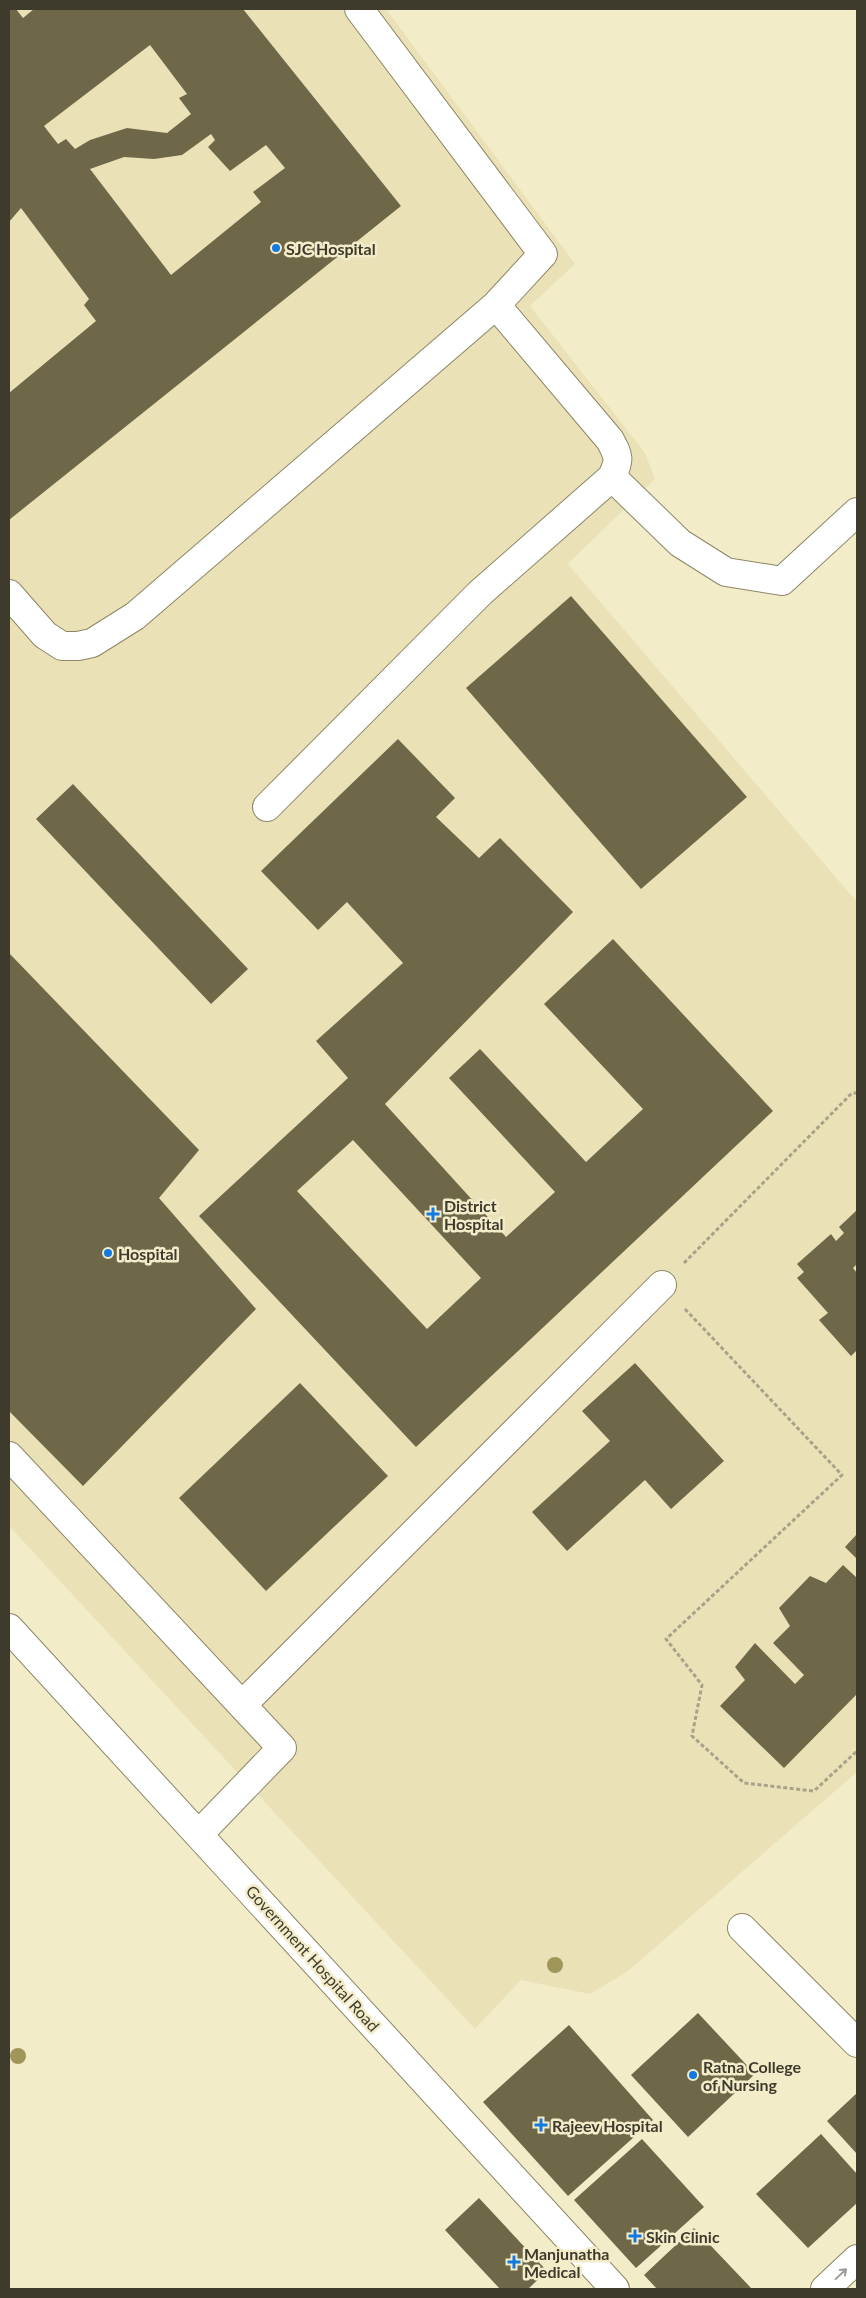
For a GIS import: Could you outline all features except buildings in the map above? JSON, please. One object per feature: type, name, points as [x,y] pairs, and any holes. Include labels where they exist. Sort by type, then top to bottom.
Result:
[{"type":"street","points":[[9,594],[45,635],[62,646],[78,646],[92,643],[135,616],[496,305],[543,254],[359,9]]},
{"type":"street","points":[[267,806],[480,592],[612,477],[618,464],[618,455],[610,440],[496,305]]},
{"type":"street","points":[[612,477],[680,543],[726,572],[782,581],[857,512]]},
{"type":"street","points":[[242,1705],[662,1285]]},
{"type":"street","points":[[9,1456],[282,1748],[199,1834]]},
{"type":"street","name":"Government Hospital Road","points":[[9,1628],[615,2289]]},
{"type":"street","points":[[742,1928],[857,2042]]},
{"type":"street","points":[[825,2289],[857,2259]]},
{"type":"path","points":[[857,1093],[852,1093],[662,1285],[842,1475],[666,1639],[702,1684],[692,1736],[744,1782],[814,1791],[857,1751]]},
{"type":"shaded area","name":"District Hospital","points":[[9,9],[386,9],[575,264],[530,306],[645,453],[655,479],[568,564],[857,902],[857,1772],[628,1971],[590,1994],[521,1980],[475,2029],[9,1526]]},
{"type":"place","name":"SJC Hospital","points":[[276,248]]},
{"type":"place","name":"District Hospital","points":[[433,1214]]},
{"type":"place","name":"Hospital","points":[[108,1253]]},
{"type":"place","name":"Ratna College of Nursing","points":[[693,2075]]},
{"type":"place","name":"Rajeev Hospital","points":[[541,2125]]},
{"type":"place","name":"Skin Clinic","points":[[635,2236]]},
{"type":"place","name":"Manjunatha Medical","points":[[514,2262]]}]
